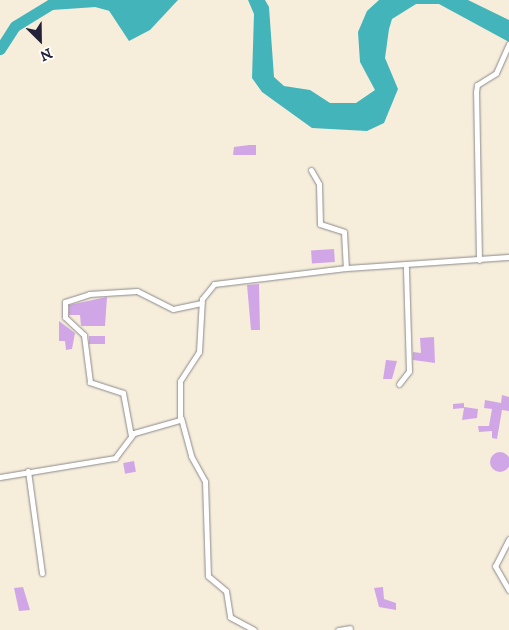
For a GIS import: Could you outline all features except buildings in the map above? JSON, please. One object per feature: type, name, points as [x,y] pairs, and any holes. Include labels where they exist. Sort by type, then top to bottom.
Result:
[{"type":"street","points":[[479,260],[476,92],[477,85],[496,73],[509,44]]},
{"type":"street","points":[[311,170],[319,184],[320,224],[344,232],[346,268]]},
{"type":"street","points":[[254,630],[230,617],[226,591],[208,576],[204,481],[191,456],[181,418],[180,381],[199,352],[201,303],[208,288],[221,282],[346,268],[406,267],[509,257]]},
{"type":"street","points":[[399,384],[409,371],[406,267]]},
{"type":"street","points":[[131,436],[123,393],[90,382],[84,335],[64,317],[65,302],[89,294],[137,292],[173,309],[201,303]]},
{"type":"street","points":[[0,477],[115,458],[131,436],[181,418]]},
{"type":"street","points":[[28,471],[42,574]]},
{"type":"street","points":[[509,539],[495,566],[509,590]]},
{"type":"street","points":[[338,630],[350,628]]},
{"type":"water","points":[[102,0],[178,0],[150,30],[129,41]]},
{"type":"water","points":[[248,0],[265,0],[269,7],[274,77],[284,86],[310,90],[330,103],[356,103],[375,90],[360,62],[358,32],[367,11],[379,0],[468,0],[509,20],[509,42],[439,4],[416,4],[392,19],[389,29],[385,58],[398,89],[384,123],[367,131],[312,128],[262,92],[252,78],[254,14]]},
{"type":"waterway","points":[[0,49],[15,26],[51,4],[95,1],[118,7]]}]
